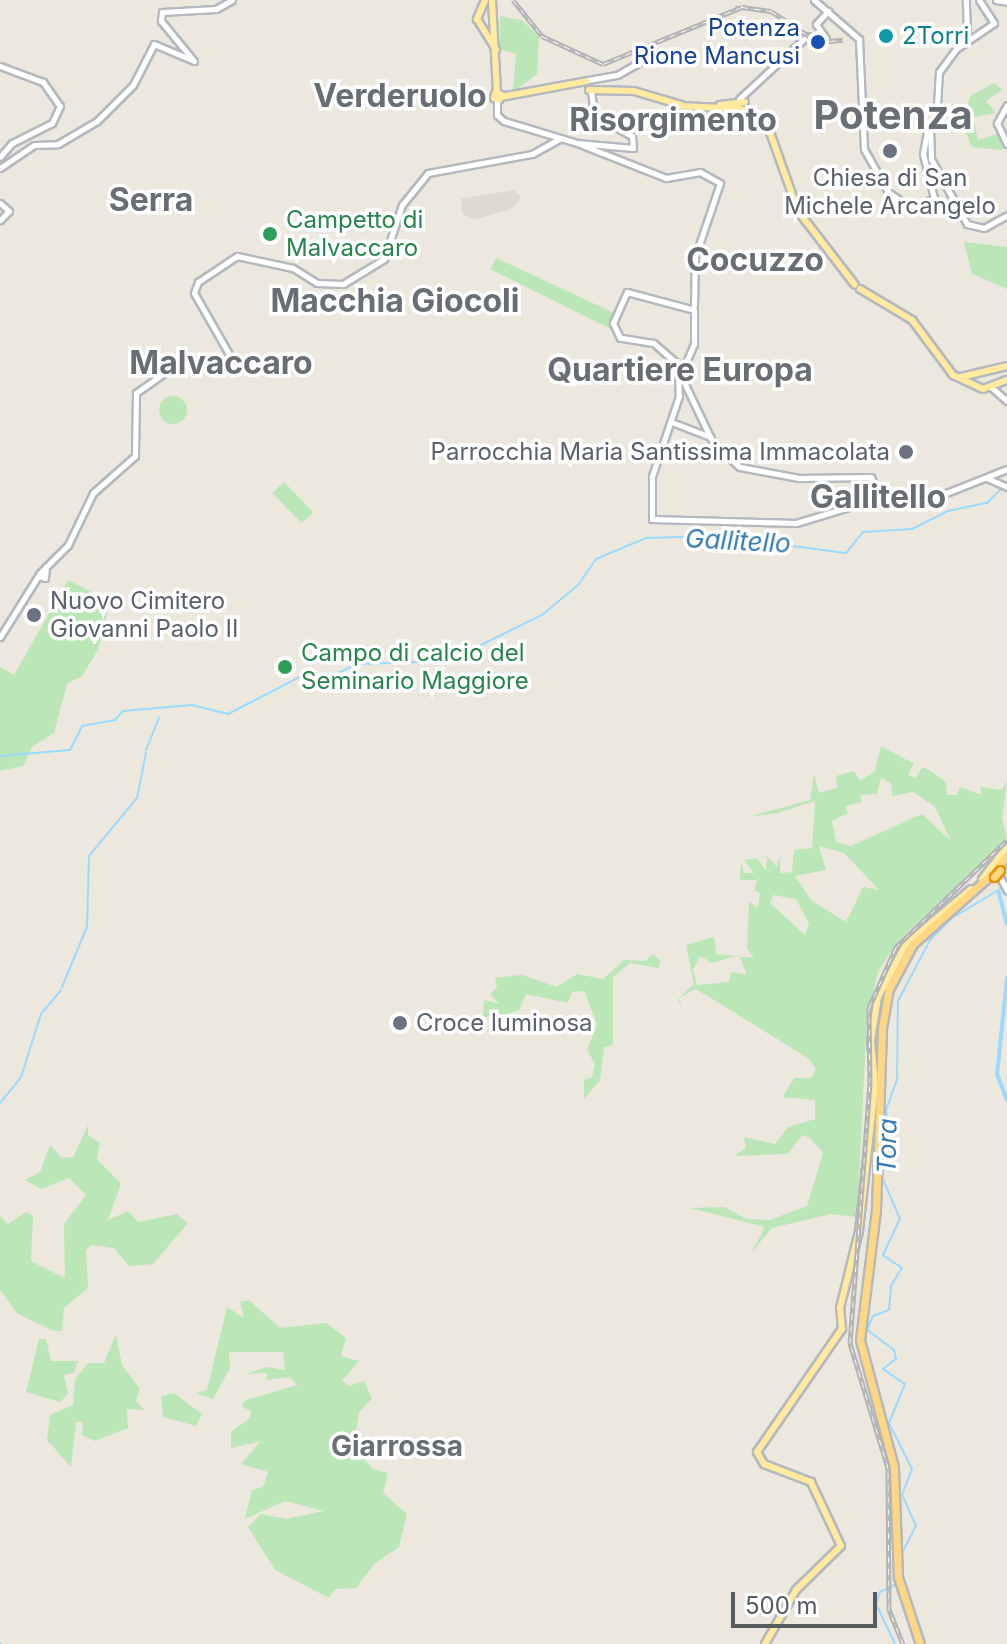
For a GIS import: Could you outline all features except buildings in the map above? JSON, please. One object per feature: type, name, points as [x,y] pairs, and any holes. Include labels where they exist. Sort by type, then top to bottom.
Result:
[{"type":"highway","points":[[921,1644],[903,1597],[894,1467],[859,1330],[876,1210],[884,1007],[913,944],[996,872],[1007,853]]},
{"type":"main road","points":[[485,0],[479,22],[497,51]]},
{"type":"main road","points":[[492,0],[497,34],[499,96],[563,84],[636,91],[678,105],[728,106],[743,103],[770,126],[798,211],[858,286],[912,320],[949,373],[980,388],[1005,381]]},
{"type":"main road","points":[[479,22],[486,13],[495,19]]},
{"type":"main road","points":[[488,37],[497,34]]},
{"type":"main road","points":[[858,286],[916,321],[950,371],[980,377],[1005,368]]},
{"type":"main road","points":[[980,377],[980,388]]},
{"type":"main road","points":[[765,1644],[796,1590],[841,1546],[811,1482],[764,1464],[757,1452],[843,1327],[840,1305],[860,1229],[875,1085],[871,1041],[879,993],[906,944],[981,881],[1007,853]]},
{"type":"street","points":[[0,168],[34,145],[58,144],[97,121],[133,85],[153,44],[194,62],[160,19],[162,12],[216,9],[232,0]]},
{"type":"street","points":[[814,0],[860,42],[857,107],[864,149],[888,192],[917,210],[934,197],[923,161],[937,80],[948,54],[964,38],[965,0]]},
{"type":"street","points":[[948,54],[994,23],[979,0]]},
{"type":"street","points":[[996,0],[1007,2]]},
{"type":"street","points":[[743,103],[750,90],[808,36],[824,41],[817,23],[828,11]]},
{"type":"street","points":[[499,96],[497,115],[504,121],[577,143],[628,149],[636,143],[594,115],[589,86],[617,75],[658,52]]},
{"type":"street","points":[[0,66],[43,82],[60,106],[52,123],[12,143],[0,157]]},
{"type":"street","points":[[1007,105],[1000,110],[1002,137],[1007,144]]},
{"type":"street","points":[[930,129],[931,159],[967,224],[982,229],[1007,215]]},
{"type":"street","points":[[0,637],[49,563],[69,544],[94,492],[134,457],[136,393],[174,366],[230,365],[233,354],[194,293],[196,284],[237,256],[281,266],[317,283],[345,283],[384,259],[402,205],[428,173],[532,154],[561,138]]},
{"type":"street","points":[[577,143],[596,147],[666,178],[700,172],[720,183],[696,251],[692,308],[680,367],[682,387],[674,421],[666,429],[652,476],[652,519],[791,523],[879,498],[910,505],[986,478],[1002,477]]},
{"type":"street","points":[[0,203],[9,209],[0,220]]},
{"type":"street","points":[[680,367],[653,343],[627,341],[617,336],[613,323],[627,295],[692,308]]},
{"type":"street","points":[[1001,393],[1005,381]]},
{"type":"street","points":[[682,387],[710,437]]},
{"type":"street","points":[[991,387],[1007,401]]},
{"type":"street","points":[[674,421],[692,425],[710,437],[746,470],[871,477],[879,498]]},
{"type":"street","points":[[1007,853],[997,865],[1001,884],[1007,891]]},
{"type":"shaded area","points":[[514,190],[521,197],[512,209],[475,219],[462,214],[461,199]]},
{"type":"green space","points":[[500,16],[522,20],[539,37],[537,74],[513,92],[516,54],[500,49]]},
{"type":"green space","points":[[994,83],[1002,90],[986,101],[996,113],[973,117],[978,140],[998,134],[1007,145],[1001,150],[972,147],[963,127],[970,96]]},
{"type":"green space","points":[[964,242],[1007,247],[1007,289],[972,274]]},
{"type":"green space","points":[[496,258],[614,313],[611,329],[490,269]]},
{"type":"green space","points":[[173,396],[183,400],[187,410],[183,420],[173,424],[163,420],[159,410],[163,400]]},
{"type":"green space","points":[[284,482],[313,512],[302,523],[272,493]]},
{"type":"green space","points":[[68,580],[110,602],[98,650],[82,676],[67,684],[54,733],[32,747],[23,766],[0,771],[0,667],[14,675]]},
{"type":"green space","points":[[881,746],[905,759],[900,767],[906,759],[914,763],[908,775],[916,778],[922,767],[946,782],[947,795],[957,795],[960,787],[982,795],[980,787],[1001,790],[1007,781],[1002,818],[1007,839],[897,942],[878,972],[867,1018],[857,1217],[831,1214],[772,1228],[751,1253],[765,1227],[690,1208],[725,1207],[746,1219],[770,1220],[807,1206],[823,1153],[810,1138],[802,1135],[788,1154],[734,1156],[746,1148],[744,1137],[775,1144],[788,1127],[815,1119],[815,1100],[783,1097],[794,1078],[811,1078],[816,1069],[808,1058],[696,989],[679,998],[694,984],[686,945],[714,937],[716,954],[735,956],[712,963],[700,956],[693,970],[697,985],[729,982],[731,972],[747,975],[740,956],[754,958],[747,949],[749,902],[758,908],[760,893],[754,890],[757,880],[740,880],[741,860],[744,873],[754,873],[744,860],[757,858],[766,871],[767,857],[759,857],[767,856],[777,867],[780,854],[780,873],[792,872],[794,850],[812,848],[815,801],[777,813],[747,817],[810,800],[814,774],[819,793],[837,788],[836,776],[854,771],[860,781],[875,771]],"holes":[[[881,777],[891,784],[892,796],[913,792],[935,807],[951,841],[922,814],[851,846],[836,842],[832,821],[848,813],[845,806],[862,802],[860,795],[877,794]],[[819,846],[844,853],[879,890],[863,887],[846,922],[811,900],[795,876],[826,870]],[[773,895],[796,899],[809,924],[805,935],[770,903]]]},
{"type":"green space","points":[[653,954],[661,961],[658,968],[630,963],[613,977],[613,1045],[604,1047],[600,1080],[584,1099],[584,1080],[592,1077],[595,1064],[587,1050],[597,1024],[584,991],[572,992],[568,1003],[526,994],[519,1010],[507,1014],[520,1021],[515,1025],[483,1016],[484,1000],[499,1004],[490,994],[497,987],[495,978],[522,975],[557,987],[577,974],[603,979],[624,960],[645,961]]},
{"type":"green space","points":[[88,1125],[88,1135],[100,1143],[97,1159],[121,1184],[108,1220],[128,1211],[138,1222],[177,1214],[188,1223],[153,1264],[129,1266],[114,1248],[92,1245],[86,1250],[88,1288],[64,1308],[62,1331],[54,1331],[18,1314],[0,1290],[0,1216],[8,1224],[26,1212],[33,1216],[31,1261],[65,1278],[64,1224],[86,1195],[69,1178],[41,1189],[25,1180],[40,1172],[50,1145],[62,1158],[73,1157]]},
{"type":"green space","points":[[249,1300],[280,1328],[326,1323],[346,1338],[341,1356],[359,1361],[342,1381],[349,1386],[364,1381],[372,1398],[359,1413],[353,1447],[373,1469],[388,1473],[383,1493],[407,1514],[399,1547],[375,1563],[356,1588],[335,1589],[329,1598],[275,1570],[248,1527],[261,1514],[286,1519],[324,1511],[285,1501],[245,1519],[252,1490],[263,1487],[268,1472],[241,1464],[261,1441],[231,1448],[231,1432],[250,1418],[251,1411],[241,1406],[246,1400],[297,1385],[290,1377],[266,1380],[267,1373],[246,1374],[267,1367],[285,1370],[283,1352],[229,1352],[230,1368],[213,1399],[197,1393],[207,1390],[227,1307],[244,1318],[240,1302]]},
{"type":"green space","points":[[116,1334],[122,1365],[140,1389],[136,1401],[144,1410],[127,1409],[128,1428],[95,1441],[82,1435],[83,1422],[76,1422],[71,1467],[47,1440],[50,1415],[73,1405],[75,1379],[88,1363],[104,1363]]},
{"type":"green space","points":[[39,1339],[46,1339],[51,1361],[78,1361],[74,1373],[64,1375],[68,1394],[60,1402],[26,1392]]},
{"type":"green space","points":[[174,1393],[202,1414],[196,1426],[163,1417],[161,1396]]},
{"type":"waterway","name":"Gallitello","points":[[481,645],[542,615],[578,585],[596,559],[646,538],[717,536],[846,553],[863,532],[912,529],[948,511],[987,503],[1007,483]]},
{"type":"waterway","name":"Gallitello","points":[[0,756],[70,750],[82,726],[115,720],[123,711],[192,705],[228,714],[300,677],[338,673],[357,664],[450,661],[478,647]]},
{"type":"waterway","points":[[146,750],[159,717]]},
{"type":"waterway","points":[[62,987],[87,927],[89,856],[137,798],[146,753]]},
{"type":"waterway","name":"Tora","points":[[901,1555],[916,1526],[902,1495],[912,1469],[889,1423],[905,1384],[883,1369],[896,1359],[894,1350],[867,1330],[873,1316],[889,1310],[891,1286],[902,1268],[883,1255],[900,1219],[882,1177],[891,1142],[886,1110],[897,1080],[898,1001],[930,940],[952,918],[1007,885]]},
{"type":"waterway","points":[[999,893],[1007,924]]},
{"type":"waterway","points":[[1007,978],[997,1074],[1007,1100]]},
{"type":"waterway","points":[[0,1103],[21,1077],[41,1014],[61,990]]},
{"type":"waterway","name":"Tora","points":[[895,1644],[876,1604],[880,1592],[903,1581],[901,1566]]},
{"type":"tunnel","points":[[736,10],[740,3]]},
{"type":"railway","points":[[513,0],[542,36],[603,64],[742,7],[771,11],[818,42],[843,40]]},
{"type":"railway","points":[[903,1644],[889,1610],[888,1468],[850,1343],[870,1083],[869,1008],[896,947],[1007,840]]},
{"type":"place","name":"2Torri","points":[[886,36]]},
{"type":"place","name":"Potenza Rione Mancusi","points":[[818,42]]},
{"type":"place","name":"Chiesa di San Michele Arcangelo","points":[[890,151]]},
{"type":"place","name":"Campetto di Malvaccaro","points":[[270,234]]},
{"type":"place","name":"Parrocchia Maria Santissima Immacolata","points":[[906,452]]},
{"type":"place","name":"Nuovo Cimitero Giovanni Paolo II","points":[[34,615]]},
{"type":"place","name":"Campo di calcio del Seminario Maggiore","points":[[285,667]]},
{"type":"place","name":"Croce luminosa","points":[[400,1023]]},
{"type":"district","name":"Verderuolo","points":[[400,96]]},
{"type":"district","name":"Potenza","points":[[893,115]]},
{"type":"district","name":"Risorgimento","points":[[673,120]]},
{"type":"district","name":"Serra","points":[[151,200]]},
{"type":"district","name":"Cocuzzo","points":[[755,260]]},
{"type":"district","name":"Macchia Giocoli","points":[[395,301]]},
{"type":"district","name":"Malvaccaro","points":[[221,363]]},
{"type":"district","name":"Quartiere Europa","points":[[680,370]]},
{"type":"district","name":"Gallitello","points":[[878,497]]},
{"type":"district","name":"Giarrossa","points":[[397,1446]]}]
